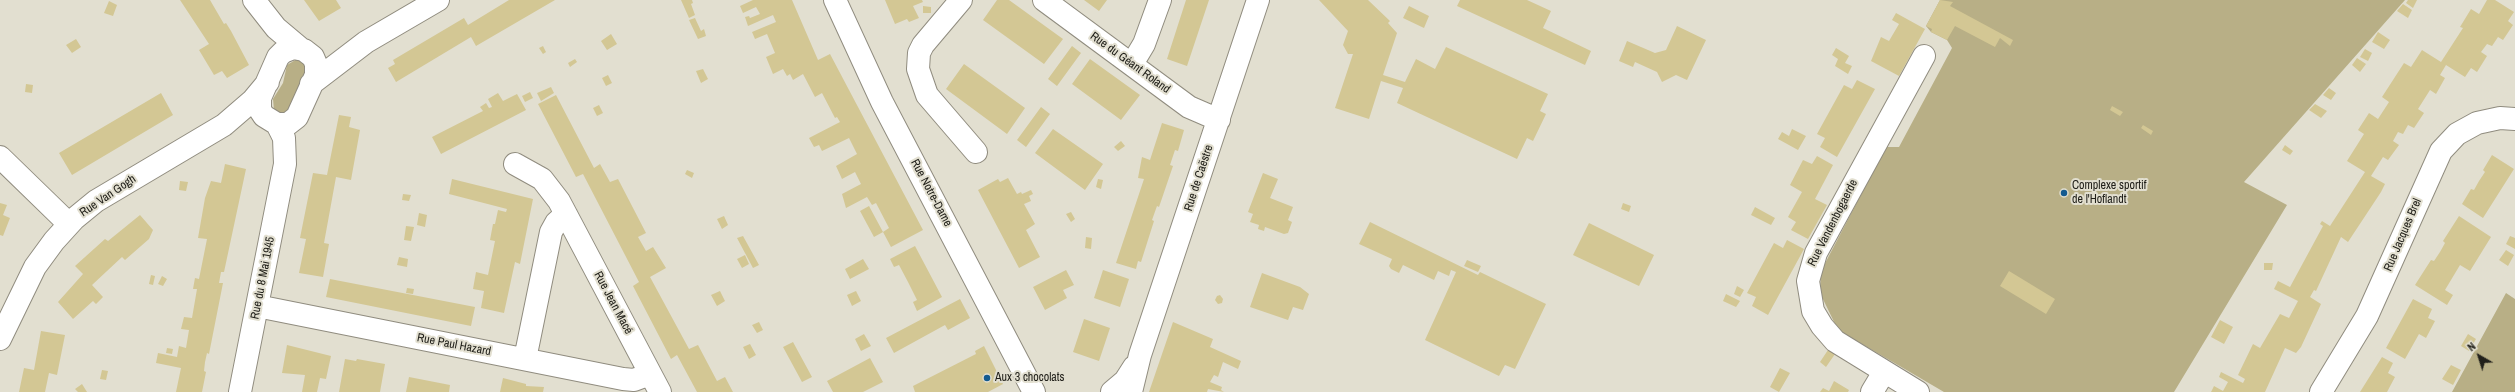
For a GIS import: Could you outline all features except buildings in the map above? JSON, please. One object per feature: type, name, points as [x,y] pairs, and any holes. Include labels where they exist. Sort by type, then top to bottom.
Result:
[{"type":"street","points":[[311,84],[366,42],[438,0]]},
{"type":"street","name":"Rue Notre-Dame","points":[[835,0],[882,102],[1036,389]]},
{"type":"street","points":[[961,0],[923,45],[920,53],[918,69],[927,95],[976,152]]},
{"type":"street","name":"Rue du Géant Roland","points":[[1044,0],[1189,107],[1219,120]]},
{"type":"street","points":[[1132,64],[1144,44],[1160,0]]},
{"type":"street","name":"Rue de Caëstre","points":[[1131,392],[1140,355],[1258,0]]},
{"type":"street","points":[[257,5],[276,28],[303,50]]},
{"type":"street","points":[[257,5],[271,75]]},
{"type":"street","points":[[271,75],[276,60],[283,52],[293,48],[303,50],[330,50],[366,42]]},
{"type":"street","name":"Rue du 8 Mai 1945","points":[[240,392],[285,164],[297,137],[301,111],[316,75],[316,64],[303,50]]},
{"type":"street","name":"Rue Vandenbogaerde","points":[[1918,392],[1843,347],[1825,330],[1811,304],[1808,289],[1809,274],[1820,246],[1924,56]]},
{"type":"street","name":"Rue du 8 Mai 1945","points":[[271,75],[259,102],[262,113],[272,122],[284,138],[285,164]]},
{"type":"street","name":"Rue Van Gogh","points":[[0,339],[35,267],[69,224],[96,201],[224,125],[253,100],[271,75]]},
{"type":"street","points":[[272,122],[291,122],[301,111]]},
{"type":"street","name":"Rue Van Gogh","points":[[224,125],[250,118],[272,122]]},
{"type":"street","name":"Rue Jacques Brel","points":[[2321,392],[2367,316],[2441,151],[2457,134],[2477,123],[2500,118],[2515,119]]},
{"type":"street","points":[[0,157],[69,224]]},
{"type":"street","name":"Rue Jean Macé","points":[[515,164],[542,179],[554,193],[655,383]]},
{"type":"street","points":[[525,359],[551,232],[556,222],[566,214]]},
{"type":"street","name":"Rue Paul Hazard","points":[[257,306],[628,380],[655,383]]},
{"type":"street","name":"Rue de Caëstre","points":[[1112,392],[1125,381],[1140,355]]},
{"type":"street","points":[[1872,392],[1884,372]]},
{"type":"shaded area","name":"Complexe sportif de l'Hoflandt","points":[[1940,0],[2405,0],[2244,182],[2287,205],[2174,392],[1944,392],[1838,330],[1820,293],[1821,271],[1886,147],[1899,147],[1952,48],[1947,40],[1931,32],[1926,26]]},
{"type":"shaded area","points":[[297,59],[304,63],[307,71],[292,108],[284,114],[280,114],[274,110],[273,99],[283,83],[287,65]]},
{"type":"shaded area","points":[[2506,293],[2515,299],[2515,392],[2452,392]]},
{"type":"place","name":"Complexe sportif de l'Hoflandt","points":[[2064,193]]},
{"type":"place","name":"Aux 3 chocolats","points":[[987,378]]}]
